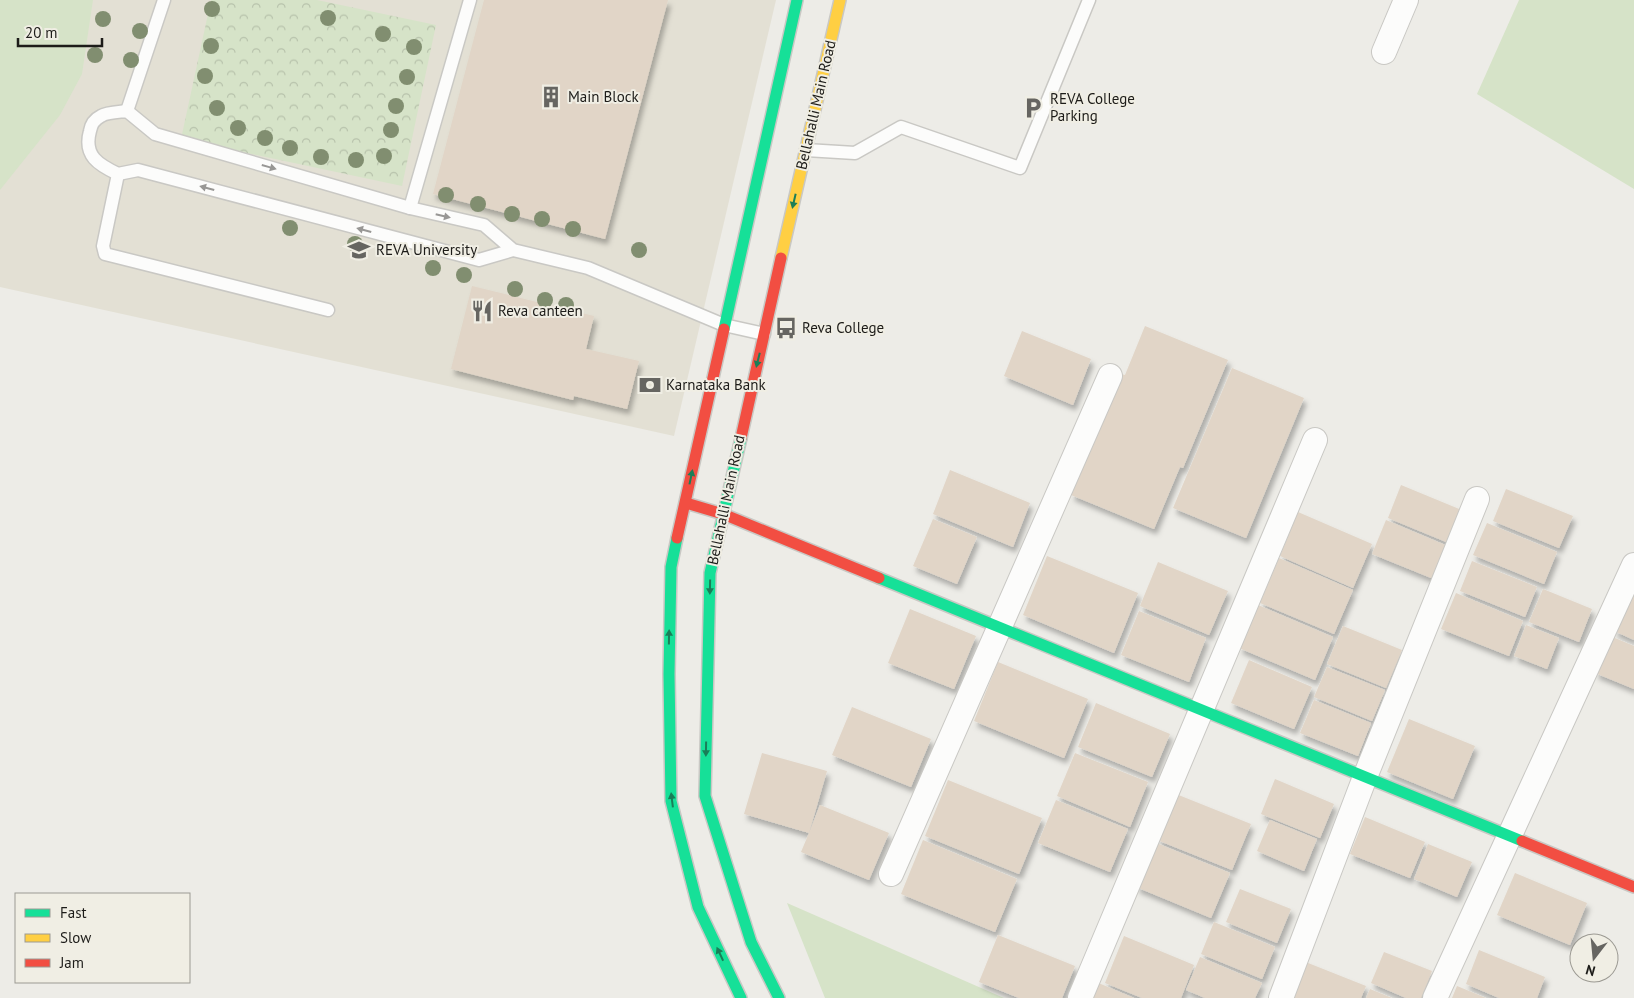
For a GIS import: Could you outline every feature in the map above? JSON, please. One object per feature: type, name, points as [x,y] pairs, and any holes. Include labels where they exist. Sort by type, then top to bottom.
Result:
[{"type":"main road","points":[[741,998],[698,907],[671,801],[668,674],[671,568],[724,325],[739,270],[797,0]]},
{"type":"main road","name":"Bellahalli Main Road","points":[[779,998],[751,942],[705,796],[710,574],[840,0]]},
{"type":"main road","points":[[686,503],[723,514],[1634,888]]},
{"type":"street","points":[[1384,52],[1406,0]]},
{"type":"street","points":[[890,874],[1110,376]]},
{"type":"street","points":[[1080,998],[1200,709],[1315,440]]},
{"type":"street","points":[[1281,998],[1364,776],[1477,499]]},
{"type":"street","points":[[1435,998],[1634,565]]},
{"type":"lane","points":[[128,111],[164,0]]},
{"type":"lane","points":[[410,208],[470,0]]},
{"type":"lane","points":[[806,150],[855,153],[901,127],[1020,168],[1090,0]]},
{"type":"lane","points":[[513,250],[479,260],[138,170],[118,174],[102,166],[92,156],[87,142],[92,125],[102,115],[128,111],[155,134],[410,208],[484,225],[513,250],[608,274],[724,325],[764,334]]},
{"type":"lane","points":[[118,174],[103,246],[105,254],[328,310]]},
{"type":"shaded area","name":"REVA University","points":[[0,0],[776,0],[674,436],[0,287]]},
{"type":"green space","points":[[0,0],[93,0],[82,74],[60,115],[0,190]]},
{"type":"green space","points":[[211,0],[317,0],[436,25],[402,186],[181,139]]},
{"type":"green space","points":[[1519,0],[1634,0],[1634,189],[1477,94]]},
{"type":"green space","points":[[787,903],[1004,998],[825,998]]},
{"type":"building","name":"Main Block","points":[[484,0],[668,0],[605,239],[433,194]]},
{"type":"building","points":[[472,286],[594,316],[586,349],[639,361],[627,409],[574,396],[573,400],[451,369]]},
{"type":"building","points":[[1145,326],[1228,360],[1183,468],[1180,467],[1154,529],[1071,495],[1121,374],[1125,375]]},
{"type":"building","points":[[1022,331],[1091,359],[1073,405],[1004,376]]},
{"type":"building","points":[[1232,368],[1304,398],[1246,538],[1173,508]]},
{"type":"building","points":[[950,470],[1030,503],[1013,547],[933,514]]},
{"type":"building","points":[[1401,485],[1464,511],[1451,544],[1388,518]]},
{"type":"building","points":[[1506,489],[1573,516],[1559,548],[1493,521]]},
{"type":"building","points":[[1298,512],[1372,544],[1353,588],[1280,556]]},
{"type":"building","points":[[933,519],[977,537],[957,584],[913,566]]},
{"type":"building","points":[[1386,520],[1450,547],[1436,580],[1372,554]]},
{"type":"building","points":[[1487,523],[1557,552],[1544,584],[1473,555]]},
{"type":"building","points":[[1047,556],[1138,593],[1114,653],[1023,615]]},
{"type":"building","points":[[1279,558],[1353,590],[1334,634],[1260,603]]},
{"type":"building","points":[[1472,561],[1537,587],[1525,617],[1460,591]]},
{"type":"building","points":[[1158,562],[1228,591],[1209,635],[1140,606]]},
{"type":"building","points":[[1543,589],[1592,609],[1579,642],[1529,622]]},
{"type":"building","points":[[1456,593],[1523,621],[1509,656],[1441,629]]},
{"type":"building","points":[[1630,594],[1634,596],[1634,640],[1614,631]]},
{"type":"building","points":[[1258,605],[1333,637],[1315,680],[1239,648]]},
{"type":"building","points":[[910,609],[976,636],[954,689],[888,663]]},
{"type":"building","points":[[1139,611],[1206,638],[1189,682],[1121,655]]},
{"type":"building","points":[[1526,625],[1559,638],[1547,669],[1514,656]]},
{"type":"building","points":[[1343,626],[1402,650],[1386,688],[1327,664]]},
{"type":"building","points":[[1610,636],[1634,646],[1634,689],[1595,673]]},
{"type":"building","points":[[1249,660],[1312,687],[1294,729],[1231,703]]},
{"type":"building","points":[[998,662],[1088,699],[1064,758],[974,721]]},
{"type":"building","points":[[1327,667],[1385,690],[1372,721],[1314,697]]},
{"type":"building","points":[[1314,700],[1371,723],[1358,756],[1300,733]]},
{"type":"building","points":[[1096,703],[1170,734],[1152,777],[1078,747]]},
{"type":"building","points":[[852,707],[931,739],[911,787],[832,755]]},
{"type":"building","points":[[1409,719],[1475,746],[1453,799],[1387,772]]},
{"type":"building","points":[[762,753],[827,771],[809,833],[744,814]]},
{"type":"building","points":[[1075,753],[1148,782],[1130,827],[1057,796]]},
{"type":"building","points":[[1275,779],[1334,804],[1320,838],[1261,814]]},
{"type":"building","points":[[948,780],[1042,818],[1019,874],[925,836]]},
{"type":"building","points":[[1176,794],[1251,824],[1232,870],[1157,840]]},
{"type":"building","points":[[1056,800],[1128,829],[1110,872],[1038,843]]},
{"type":"building","points":[[820,805],[889,833],[869,880],[801,852]]},
{"type":"building","points":[[1365,817],[1425,842],[1410,878],[1350,854]]},
{"type":"building","points":[[1270,820],[1317,839],[1304,871],[1257,851]]},
{"type":"building","points":[[923,840],[1017,879],[995,932],[901,894]]},
{"type":"building","points":[[1154,842],[1230,873],[1211,918],[1136,887]]},
{"type":"building","points":[[1428,844],[1472,862],[1457,897],[1414,879]]},
{"type":"building","points":[[1515,873],[1587,903],[1575,933],[1569,933],[1569,945],[1497,915]]},
{"type":"building","points":[[1240,889],[1291,909],[1277,943],[1226,922]]},
{"type":"building","points":[[1214,922],[1275,947],[1262,979],[1201,954]]},
{"type":"building","points":[[998,935],[1075,966],[1062,998],[1019,998],[979,982]]},
{"type":"building","points":[[1124,936],[1194,965],[1181,998],[1142,998],[1105,983]]},
{"type":"building","points":[[1479,950],[1545,977],[1537,998],[1499,998],[1466,984]]},
{"type":"building","points":[[1384,952],[1432,971],[1421,998],[1406,998],[1371,983]]},
{"type":"building","points":[[1200,957],[1262,983],[1255,998],[1205,998],[1186,990]]},
{"type":"building","points":[[1303,961],[1366,986],[1361,998],[1296,998],[1289,995]]},
{"type":"building","points":[[1096,982],[1134,998],[1089,998]]},
{"type":"building","points":[[1457,986],[1486,998],[1452,998]]},
{"type":"building","points":[[1370,989],[1392,998],[1366,998]]},
{"type":"traffic: fast","points":[[724,329],[797,0]]},
{"type":"traffic: fast","points":[[741,438],[710,573],[705,796],[751,942],[779,998]]},
{"type":"traffic: fast","points":[[677,538],[671,567],[669,674],[671,801],[698,907],[741,998]]},
{"type":"traffic: fast","points":[[879,578],[1522,841]]},
{"type":"traffic: slow","points":[[781,258],[840,0]]},
{"type":"traffic: jam","points":[[741,438],[781,258]]},
{"type":"traffic: jam","points":[[677,538],[724,329]]},
{"type":"traffic: jam","points":[[686,503],[723,514],[879,578]]},
{"type":"traffic: jam","points":[[1522,841],[1634,887]]},
{"type":"place","name":"Main Block","points":[[551,97]]},
{"type":"place","name":"REVA College Parking","points":[[1033,108]]},
{"type":"place","name":"REVA University","points":[[359,250]]},
{"type":"place","name":"Reva canteen","points":[[482,311]]},
{"type":"place","name":"Reva College","points":[[786,328]]},
{"type":"place","name":"Karnataka Bank","points":[[650,385]]}]
